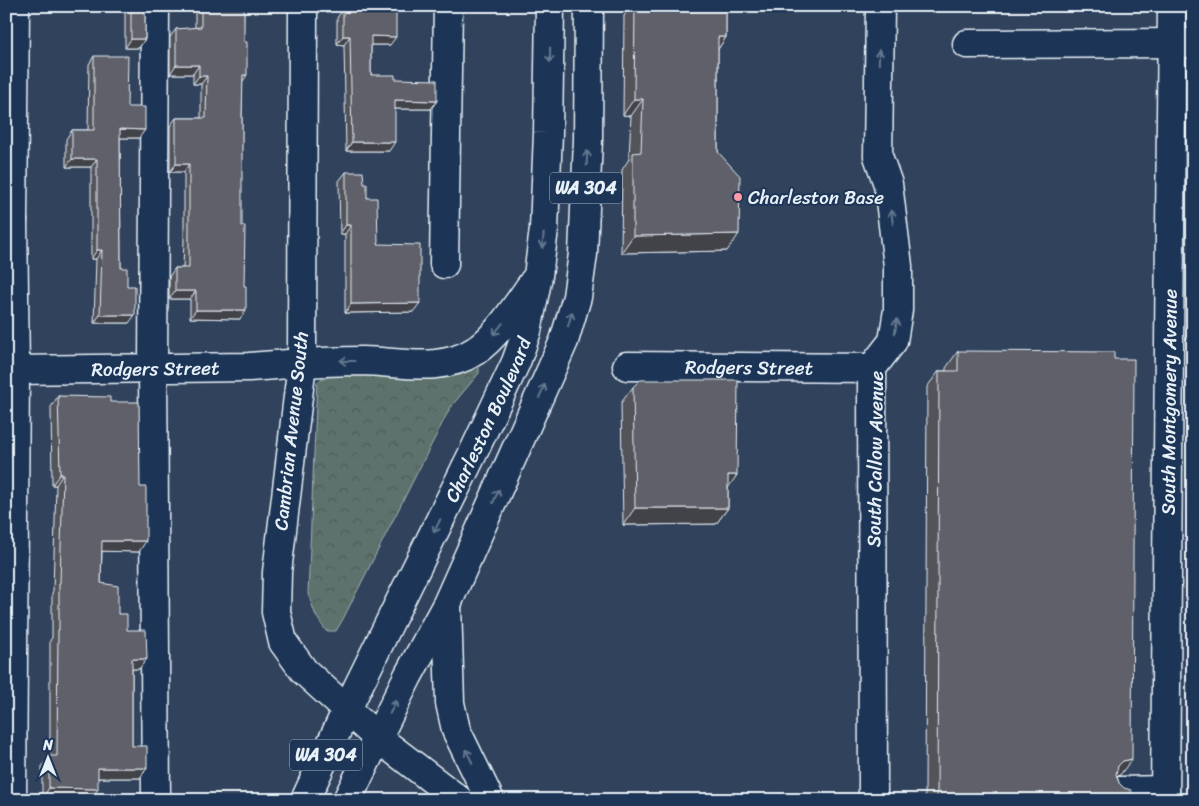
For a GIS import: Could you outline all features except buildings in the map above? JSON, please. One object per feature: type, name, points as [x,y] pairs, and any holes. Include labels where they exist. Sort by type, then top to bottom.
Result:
[{"type":"main road","points":[[12,800],[10,219],[14,6]]},
{"type":"main road","points":[[155,6],[153,369],[156,800]]},
{"type":"main road","name":"Cambrian Avenue South","points":[[303,6],[302,363],[277,572],[276,612],[283,642],[304,671],[378,738],[459,800]]},
{"type":"main road","points":[[444,264],[448,6]]},
{"type":"main road","name":"Charleston Boulevard","points":[[305,800],[347,709],[516,362],[527,331],[542,251],[546,185],[550,6]]},
{"type":"main road","name":"Charleston Boulevard","points":[[347,800],[408,676],[447,604],[564,341],[577,297],[583,254],[586,201],[589,6]]},
{"type":"main road","name":"South Callow Avenue","points":[[873,800],[872,368],[893,341],[898,310],[898,266],[888,184],[878,156],[880,6]]},
{"type":"main road","name":"South Montgomery Avenue","points":[[1165,795],[1182,297],[1182,43],[1172,6]]},
{"type":"main road","points":[[967,44],[1182,43]]},
{"type":"main road","name":"Rodgers Street","points":[[10,370],[249,367],[364,361],[425,365],[446,363],[475,352],[492,336],[538,276]]},
{"type":"main road","name":"Rodgers Street","points":[[627,366],[872,368]]},
{"type":"main road","points":[[447,604],[450,703],[456,730],[490,800]]},
{"type":"main road","points":[[1120,791],[1165,795]]},
{"type":"green space","points":[[471,362],[479,366],[479,373],[450,408],[336,631],[326,631],[316,616],[308,594],[317,382],[328,377],[331,368]]},
{"type":"place","name":"Charleston Base","points":[[738,197]]}]
